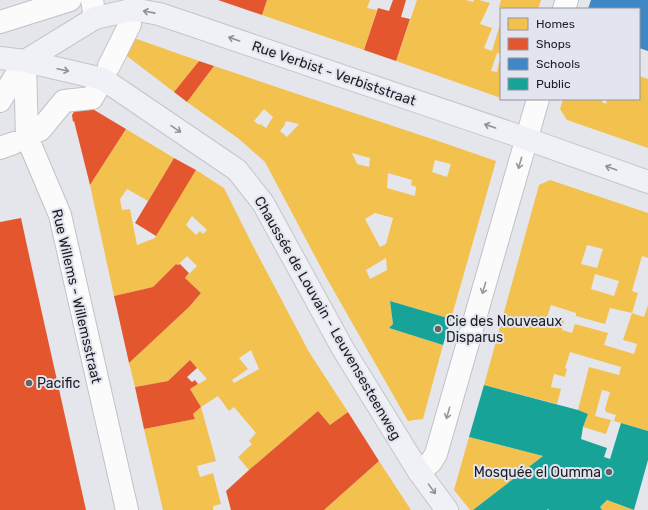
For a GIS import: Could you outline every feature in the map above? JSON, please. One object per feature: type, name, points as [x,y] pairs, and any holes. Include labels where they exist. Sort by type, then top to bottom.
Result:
[{"type":"main road","name":"Rue Verbist - Verbiststraat","points":[[25,61],[93,9],[131,10],[159,14],[527,138],[648,182]]},
{"type":"main road","name":"Chaussée de Louvain - Leuvensesteenweg","points":[[0,58],[25,61],[103,79],[237,170],[263,203],[342,349],[419,472],[447,510]]},
{"type":"street","points":[[3,17],[70,0]]},
{"type":"street","points":[[109,66],[130,24]]},
{"type":"street","points":[[0,101],[25,61]]},
{"type":"street","name":"Rue Willems - Willemsstraat","points":[[25,61],[27,137],[60,215],[127,510]]},
{"type":"street","points":[[40,130],[64,101],[92,98],[96,91]]},
{"type":"street","points":[[419,472],[431,462],[436,454],[538,100]]},
{"type":"building: Homes","points":[[267,0],[370,0],[367,8],[377,10],[364,50],[262,15]]},
{"type":"building: Homes","points":[[417,0],[466,0],[473,2],[474,0],[479,0],[490,3],[480,24],[492,28],[484,48],[492,51],[500,24],[500,54],[497,53],[491,71],[497,72],[500,62],[500,98],[396,61]]},
{"type":"building: Homes","points":[[501,0],[541,0],[538,8],[499,7]]},
{"type":"building: Homes","points":[[134,38],[199,61],[174,92],[123,53]]},
{"type":"building: Homes","points":[[214,66],[496,161],[451,319],[390,301],[393,324],[389,328],[443,345],[423,419],[408,421],[326,277],[265,162],[239,139],[187,102]],"holes":[[[264,109],[273,117],[266,128],[254,121]],[[286,121],[299,124],[287,137],[280,131]],[[352,153],[370,158],[369,167],[357,164]],[[435,160],[451,164],[447,177],[432,172]],[[388,173],[412,180],[411,185],[416,187],[415,196],[387,188]],[[375,213],[393,218],[386,244],[380,247],[365,219]],[[386,258],[387,270],[370,279],[366,270]]]},
{"type":"building: Homes","points":[[640,76],[648,79],[648,148],[567,120],[560,109],[563,100],[603,100],[602,102],[606,104],[607,100],[640,100]]},
{"type":"building: Homes","points":[[126,129],[174,158],[148,201],[127,189],[120,199],[122,210],[130,209],[137,245],[155,238],[171,209],[196,170],[224,188],[309,352],[348,412],[330,425],[318,411],[249,470],[238,457],[252,444],[249,441],[256,433],[234,407],[229,411],[218,396],[201,407],[190,389],[207,379],[190,360],[168,381],[135,387],[129,363],[189,307],[201,293],[185,278],[197,266],[187,256],[178,265],[176,264],[153,287],[114,296],[90,185]],"holes":[[[192,216],[207,230],[203,234],[200,231],[196,235],[186,225]],[[251,350],[259,369],[234,383],[232,380],[248,369],[239,358]]]},
{"type":"building: Homes","points":[[550,180],[648,213],[648,258],[642,256],[632,291],[638,293],[632,313],[644,317],[648,305],[648,431],[614,421],[616,415],[606,412],[605,409],[610,392],[602,390],[595,416],[611,420],[606,434],[583,427],[588,414],[578,410],[589,367],[619,375],[621,367],[570,352],[565,368],[567,369],[565,377],[554,374],[551,387],[561,389],[557,404],[484,385],[539,185]],"holes":[[[587,245],[603,249],[597,268],[581,264]],[[595,274],[619,281],[614,296],[591,289]],[[551,305],[576,313],[576,316],[605,324],[610,308],[632,313],[623,340],[637,344],[634,354],[604,345],[608,333],[575,324],[572,333],[562,330],[564,321],[547,317]]]},
{"type":"building: Homes","points":[[201,407],[216,461],[197,466],[200,477],[213,473],[221,504],[213,506],[213,510],[163,510],[144,429],[195,419],[193,414]]},
{"type":"building: Homes","points":[[469,437],[543,456],[473,510],[470,510],[454,490]]},
{"type":"building: Homes","points":[[379,461],[411,510],[324,510]]},
{"type":"building: Homes","points":[[607,500],[634,510],[602,510],[600,507]]},
{"type":"building: Shops","points":[[218,0],[267,0],[262,15]]},
{"type":"building: Shops","points":[[393,0],[406,0],[401,17],[410,19],[396,61],[364,50],[378,8],[389,11]]},
{"type":"building: Shops","points":[[199,61],[214,66],[187,102],[174,92]]},
{"type":"building: Shops","points":[[79,104],[86,105],[126,129],[90,185],[72,115]]},
{"type":"building: Shops","points":[[174,158],[196,170],[156,236],[135,223]]},
{"type":"building: Shops","name":"Pacific","points":[[21,218],[86,510],[0,510],[0,222]]},
{"type":"building: Shops","points":[[176,264],[180,264],[189,273],[185,278],[201,293],[189,307],[129,363],[114,296],[153,287]]},
{"type":"building: Shops","points":[[190,360],[197,368],[187,377],[192,382],[195,380],[198,384],[190,389],[201,407],[193,414],[195,419],[144,429],[135,387],[168,381]]},
{"type":"building: Shops","points":[[318,411],[330,425],[348,412],[379,461],[324,510],[231,510],[226,491]]},
{"type":"building: Schools","points":[[591,0],[648,0],[648,51],[640,48],[640,8],[588,8]]},
{"type":"building: Public","points":[[390,301],[451,319],[443,345],[389,328],[393,324]]},
{"type":"building: Public","points":[[484,385],[588,414],[583,427],[581,439],[607,448],[604,457],[610,459],[621,423],[648,431],[648,460],[634,510],[607,500],[600,507],[602,510],[473,510],[543,456],[469,437]]},
{"type":"place","name":"Cie des Nouveaux Disparus","points":[[438,329]]},
{"type":"place","name":"Pacific","points":[[29,383]]},
{"type":"place","name":"Mosquée el Oumma","points":[[609,472]]}]
